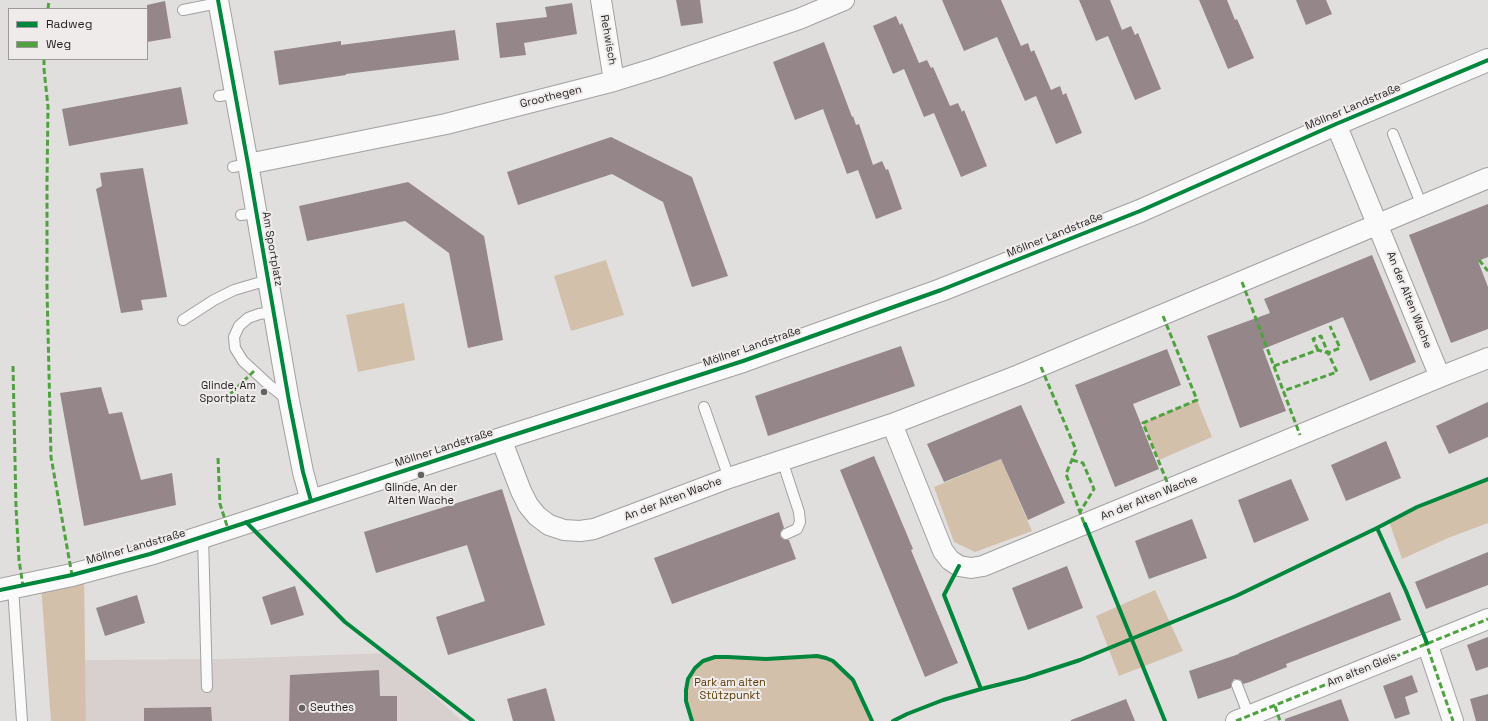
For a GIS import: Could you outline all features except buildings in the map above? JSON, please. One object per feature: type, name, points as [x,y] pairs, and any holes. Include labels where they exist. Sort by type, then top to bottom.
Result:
[{"type":"main road","name":"Möllner Landstraße","points":[[7,589],[108,566],[150,554],[743,361],[941,290],[1140,211],[1336,124],[1488,60]]},
{"type":"street","name":"Rehwisch","points":[[601,0],[614,81]]},
{"type":"street","name":"Groothegen","points":[[241,166],[446,124],[614,81],[799,19],[844,0]]},
{"type":"street","name":"Am Sportplatz","points":[[218,2],[227,95],[249,214],[268,280],[289,401],[303,472],[311,501]]},
{"type":"street","name":"An der Alten Wache","points":[[1336,124],[1440,377]]},
{"type":"street","name":"An der Alten Wache","points":[[501,439],[528,505],[537,516],[549,525],[564,530],[580,531],[594,528],[729,478],[892,424],[1041,367],[1488,178]]},
{"type":"street","name":"An der Alten Wache","points":[[892,424],[943,551],[950,560],[959,566],[971,568],[983,566],[1488,358]]},
{"type":"street","name":"Am alten Gleis","points":[[1243,718],[1278,713],[1427,643],[1488,619]]},
{"type":"street","points":[[1427,643],[1453,721]]},
{"type":"lane","points":[[183,10],[218,2]]},
{"type":"lane","points":[[1393,134],[1422,206]]},
{"type":"lane","points":[[183,320],[220,296],[234,290],[268,280]]},
{"type":"lane","points":[[274,312],[259,314],[248,318],[239,326],[234,337],[236,348],[243,361],[289,401]]},
{"type":"lane","points":[[704,407],[729,478]]},
{"type":"lane","points":[[782,460],[799,512],[800,522],[797,528],[786,534]]},
{"type":"lane","points":[[203,537],[207,686]]},
{"type":"lane","points":[[7,589],[22,721]]},
{"type":"lane","points":[[1236,685],[1243,718]]},
{"type":"shaded area","points":[[387,653],[462,721],[86,721],[85,660],[223,659]]},
{"type":"green space","points":[[606,260],[624,315],[571,331],[554,276]]},
{"type":"green space","points":[[404,303],[415,360],[358,372],[346,315]]},
{"type":"green space","points":[[1197,400],[1212,437],[1159,460],[1143,423]]},
{"type":"green space","points":[[1001,459],[1032,531],[975,552],[954,542],[934,487]]},
{"type":"green space","points":[[1488,479],[1488,523],[1448,538],[1402,559],[1389,521],[1417,507]]},
{"type":"green space","points":[[84,574],[86,721],[51,721],[41,585]]},
{"type":"green space","points":[[1155,590],[1183,651],[1119,676],[1096,616]]},
{"type":"green space","name":"Park am alten Stützpunkt","points":[[715,657],[763,659],[826,658],[853,680],[872,721],[692,721],[686,701],[687,682],[695,668]]},
{"type":"marked path","points":[[48,8],[49,0]]},
{"type":"marked path","points":[[44,60],[48,107],[47,290],[51,457],[72,575]]},
{"type":"marked path","points":[[1479,260],[1488,271]]},
{"type":"marked path","points":[[1242,282],[1300,435]]},
{"type":"marked path","points":[[1163,316],[1197,400],[1143,423],[1170,489]]},
{"type":"marked path","points":[[1318,350],[1313,339],[1321,336],[1328,353],[1340,348],[1330,326]]},
{"type":"marked path","points":[[1274,366],[1318,350],[1328,353],[1337,372],[1283,391]]},
{"type":"marked path","points":[[13,366],[16,507],[19,560],[23,586]]},
{"type":"marked path","points":[[1041,367],[1076,450],[1066,474],[1085,526]]},
{"type":"marked path","points":[[224,400],[254,371]]},
{"type":"marked path","points":[[218,458],[220,504],[228,529]]},
{"type":"marked path","points":[[1072,460],[1083,463],[1094,489],[1080,512]]},
{"type":"marked path","points":[[1236,721],[1488,619]]},
{"type":"marked path","points":[[1425,640],[1453,721]]},
{"type":"marked path","points":[[1275,706],[1280,721]]},
{"type":"cycle path","points":[[218,0],[289,401],[303,472],[311,501]]},
{"type":"cycle path","points":[[0,590],[72,575],[150,554],[743,361],[941,290],[1140,211],[1336,124],[1488,60]]},
{"type":"cycle path","points":[[1377,528],[1417,507],[1488,479]]},
{"type":"cycle path","points":[[246,522],[345,622],[473,721]]},
{"type":"cycle path","points":[[1085,524],[1165,721]]},
{"type":"cycle path","points":[[893,721],[943,700],[1025,678],[1080,660],[1236,596],[1377,528],[1406,591],[1427,643]]},
{"type":"cycle path","points":[[959,566],[944,595],[981,689]]},
{"type":"cycle path","points":[[692,721],[686,701],[688,679],[695,668],[703,661],[715,657],[766,659],[817,656],[833,661],[853,680],[872,721]]},
{"type":"place","name":"Glinde, Am Sportplatz","points":[[264,392]]},
{"type":"place","name":"Glinde, An der Alten Wache","points":[[421,475]]},
{"type":"place","name":"Seuthes","points":[[302,708]]}]
